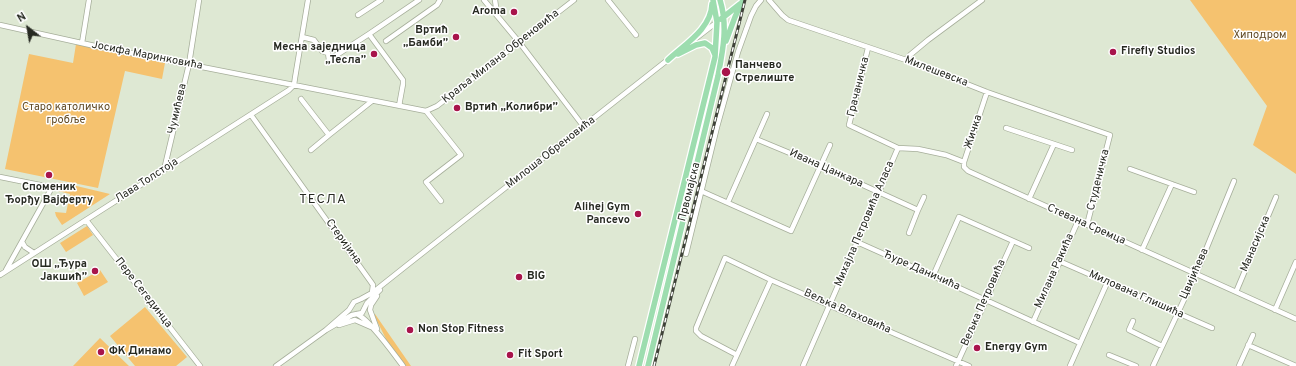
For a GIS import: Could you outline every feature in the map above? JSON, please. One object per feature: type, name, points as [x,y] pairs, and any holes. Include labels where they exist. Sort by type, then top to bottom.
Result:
[{"type":"main road","name":"Првомајска","points":[[639,366],[715,57],[717,22],[713,0]]},
{"type":"main road","points":[[668,60],[702,30],[709,19],[713,0]]},
{"type":"main road","name":"Првомајска","points":[[648,366],[723,49],[724,17],[720,0]]},
{"type":"main road","points":[[717,22],[743,1]]},
{"type":"main road","points":[[723,49],[735,17],[743,1]]},
{"type":"main road","points":[[674,55],[696,45],[705,43],[712,48],[715,57]]},
{"type":"street","points":[[82,43],[90,0]]},
{"type":"street","name":"Чумићева","points":[[164,170],[189,64],[199,0]]},
{"type":"street","points":[[294,85],[308,0]]},
{"type":"street","points":[[358,15],[381,0]]},
{"type":"street","points":[[302,37],[316,42],[322,51],[328,53],[329,60],[419,0]]},
{"type":"street","points":[[386,41],[437,6],[440,0]]},
{"type":"street","points":[[484,0],[519,42],[584,127]]},
{"type":"street","points":[[495,0],[498,16]]},
{"type":"street","name":"Краља Милана Обреновића","points":[[426,111],[436,106],[574,0]]},
{"type":"street","points":[[608,0],[636,35]]},
{"type":"street","points":[[686,254],[717,127],[738,52],[751,16],[761,0]]},
{"type":"street","name":"Милешевска","points":[[769,0],[788,20],[906,60],[987,92],[1110,135]]},
{"type":"street","points":[[906,60],[928,40],[982,0]]},
{"type":"street","name":"Милоша Обреновића","points":[[384,284],[717,22]]},
{"type":"street","name":"Јосифа Маринковића","points":[[0,25],[82,43],[426,111]]},
{"type":"street","points":[[369,34],[402,80],[403,84],[398,106]]},
{"type":"street","name":"Грачаничка","points":[[868,48],[849,126],[898,148]]},
{"type":"street","name":"Лава Толстоја","points":[[0,275],[251,115],[289,90],[294,85]]},
{"type":"street","name":"Жичка","points":[[968,171],[964,167],[964,162],[987,92]]},
{"type":"street","points":[[301,99],[329,136]]},
{"type":"street","points":[[311,150],[372,101]]},
{"type":"street","points":[[426,111],[461,155],[426,182],[441,200]]},
{"type":"street","points":[[728,202],[767,114]]},
{"type":"street","name":"Стеријина","points":[[251,115],[371,282],[373,285],[372,293]]},
{"type":"street","points":[[1006,128],[1072,150]]},
{"type":"street","name":"Студеничка","points":[[1087,225],[1110,135]]},
{"type":"street","name":"Ивана Цанкара","points":[[756,139],[821,166],[918,210]]},
{"type":"street","points":[[1029,199],[1054,144]]},
{"type":"street","points":[[701,192],[728,202],[791,230],[830,145]]},
{"type":"street","points":[[898,148],[946,155],[964,162]]},
{"type":"street","name":"Михајла Петровића Аласа","points":[[803,366],[898,148]]},
{"type":"street","points":[[1130,169],[1194,192]]},
{"type":"street","name":"Стевана Сремца","points":[[968,171],[1296,319]]},
{"type":"street","points":[[0,177],[40,185],[49,188],[50,192],[5,272]]},
{"type":"street","name":"Цвијићева","points":[[1153,366],[1196,274],[1234,180]]},
{"type":"street","points":[[1142,250],[1172,184]]},
{"type":"street","points":[[909,233],[924,197]]},
{"type":"street","name":"Манасијска","points":[[1236,292],[1276,197]]},
{"type":"street","points":[[933,276],[959,217],[1029,248]]},
{"type":"street","name":"Пере Сегединца","points":[[86,220],[200,366]]},
{"type":"street","name":"Милана Ракића","points":[[1033,322],[1078,221]]},
{"type":"street","name":"Вељка Петровића","points":[[957,364],[1013,241]]},
{"type":"street","points":[[22,242],[25,247],[34,253]]},
{"type":"street","name":"Ђуре Даничића","points":[[857,242],[1080,343]]},
{"type":"street","name":"Вељка Влаховића","points":[[738,355],[701,336],[696,331],[725,258],[957,364],[969,366]]},
{"type":"street","name":"Милована Глишића","points":[[1059,261],[1212,328]]},
{"type":"street","points":[[1275,310],[1296,262]]},
{"type":"street","points":[[732,366],[771,280]]},
{"type":"street","points":[[1070,366],[1107,283]]},
{"type":"street","points":[[276,366],[326,330],[347,312],[354,302],[372,293],[384,284]]},
{"type":"street","points":[[377,329],[370,308],[384,284]]},
{"type":"street","points":[[326,330],[357,314],[362,313],[367,303],[379,291]]},
{"type":"street","points":[[358,300],[363,302],[380,335],[403,366]]},
{"type":"street","points":[[352,306],[352,311],[363,317],[380,335]]},
{"type":"street","points":[[333,326],[355,320],[371,327]]},
{"type":"street","points":[[1133,321],[1129,330],[1162,346]]},
{"type":"street","points":[[1239,366],[1253,335]]},
{"type":"street","points":[[628,366],[634,339]]},
{"type":"street","points":[[1248,345],[1296,366]]},
{"type":"street","points":[[1110,355],[1136,366]]},
{"type":"green space","name":"Хиподром","points":[[1190,0],[1296,0],[1296,174],[1253,145],[1267,106]]},
{"type":"green space","name":"Старо католичко гробље","points":[[76,44],[165,63],[162,79],[125,71],[98,188],[5,169],[29,54],[73,63]]},
{"type":"green space","points":[[60,182],[110,194],[62,225],[55,212],[66,213],[70,194],[58,191]]},
{"type":"green space","points":[[87,226],[93,235],[66,252],[60,243]]},
{"type":"green space","points":[[100,270],[108,282],[84,296],[77,283]]},
{"type":"green space","points":[[145,307],[187,357],[176,366],[135,366],[110,336]]},
{"type":"green space","points":[[375,314],[411,366],[405,366],[387,341],[374,315]]},
{"type":"green space","name":"ФК Динамо","points":[[100,338],[129,366],[73,366]]},
{"type":"railway","points":[[654,366],[745,0]]},
{"type":"place","name":"Aroma","points":[[514,12]]},
{"type":"place","name":"Вртић „Бамби”","points":[[456,37]]},
{"type":"place","name":"Firefly Studios","points":[[1113,52]]},
{"type":"place","name":"Месна заједница „Тесла”","points":[[374,54]]},
{"type":"place","name":"Панчево Стрелиште","points":[[726,72]]},
{"type":"place","name":"Вртић „Колибри”","points":[[457,108]]},
{"type":"place","name":"Споменик Ђорђу Вајферту","points":[[49,175]]},
{"type":"place","name":"Alihej Gym Pancevo","points":[[638,214]]},
{"type":"place","name":"ОШ „Ђура Јакшић”","points":[[95,271]]},
{"type":"place","name":"BIG","points":[[519,277]]},
{"type":"place","name":"Non Stop Fitness","points":[[410,330]]},
{"type":"place","name":"Energy Gym","points":[[977,348]]},
{"type":"place","name":"ФК Динамо","points":[[101,352]]},
{"type":"place","name":"Fit Sport","points":[[510,355]]},
{"type":"district","name":"ТЕСЛА","points":[[323,200]]}]
